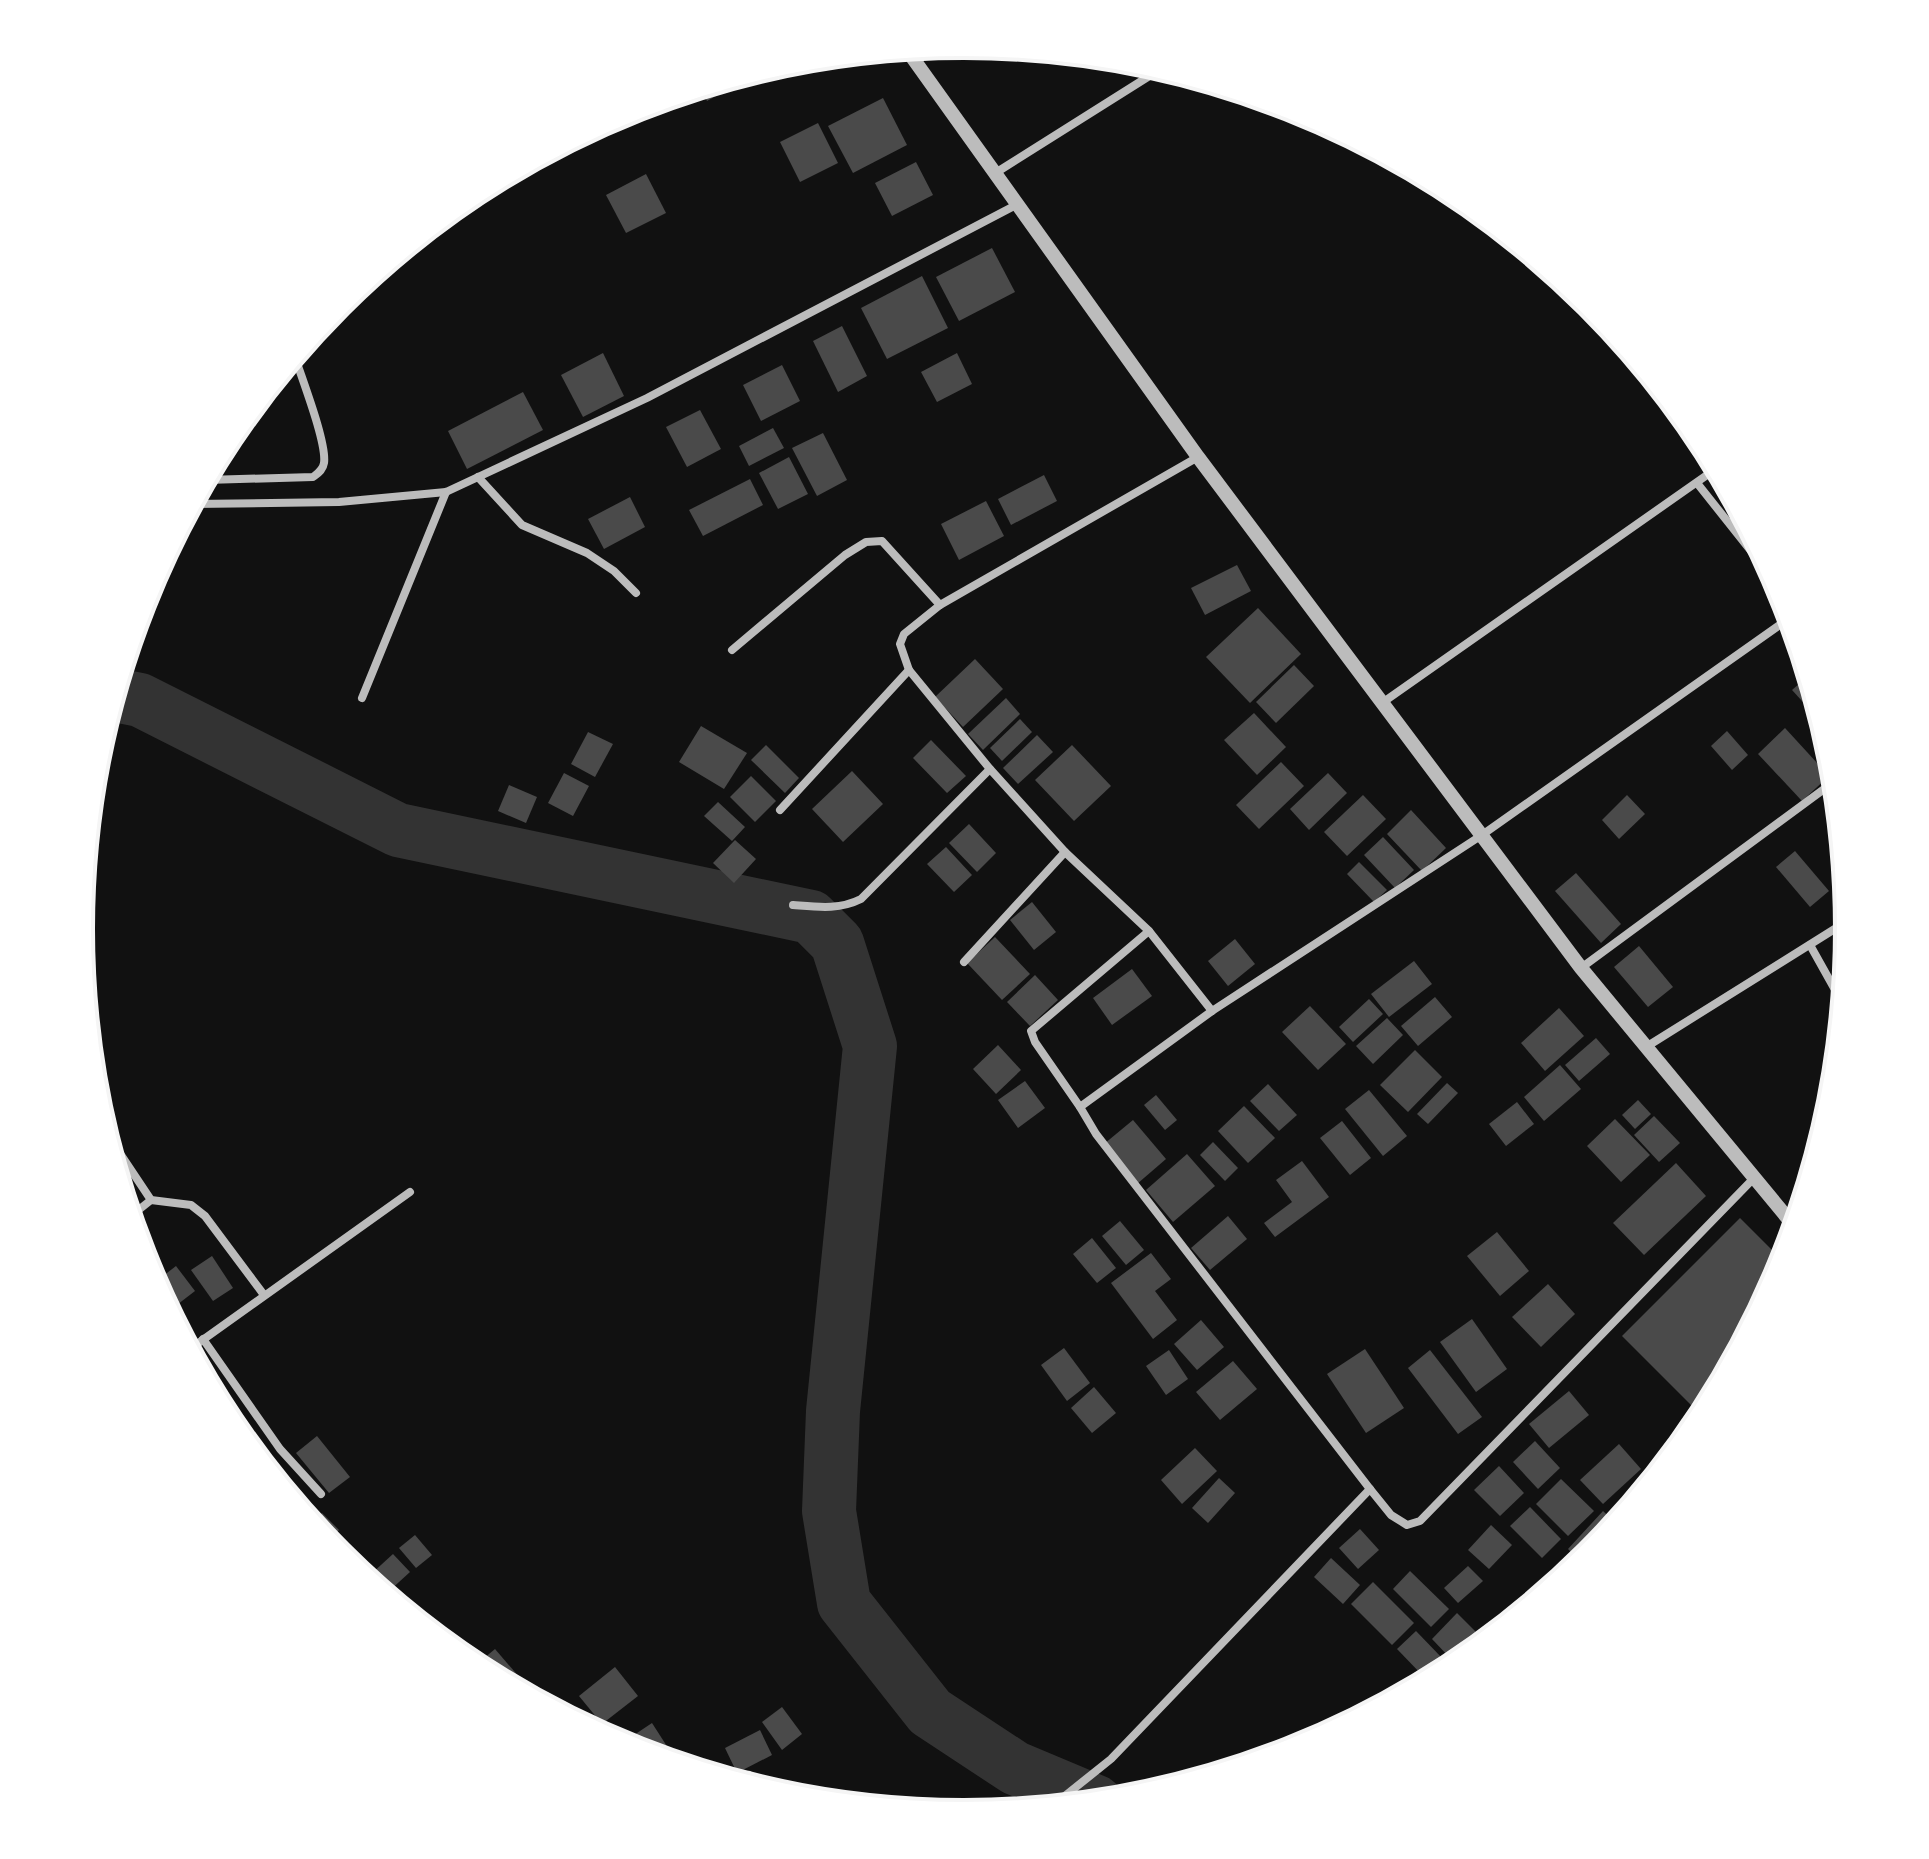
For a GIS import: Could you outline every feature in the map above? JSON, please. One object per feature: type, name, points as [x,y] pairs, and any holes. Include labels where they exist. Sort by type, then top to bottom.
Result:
[{"type":"street","points":[[914,60],[1198,457],[1581,968],[1787,1218]]},
{"type":"street","points":[[997,172],[1147,78]]},
{"type":"street","points":[[205,504],[339,502],[446,492],[647,398],[1018,204]]},
{"type":"street","points":[[219,480],[313,477],[320,472],[324,465],[323,447],[298,368]]},
{"type":"street","points":[[1198,457],[940,605],[904,634],[901,653],[909,670],[990,769],[1065,852],[1149,931],[1212,1011]]},
{"type":"street","points":[[1382,703],[1707,475]]},
{"type":"street","points":[[478,477],[522,525],[587,553],[614,571],[636,593]]},
{"type":"street","points":[[1697,483],[1747,546]]},
{"type":"street","points":[[362,698],[446,492]]},
{"type":"street","points":[[732,650],[845,555],[866,542],[882,541],[940,605]]},
{"type":"street","points":[[1080,1107],[1212,1011],[1482,835],[1781,624]]},
{"type":"street","points":[[780,810],[909,670]]},
{"type":"street","points":[[793,905],[824,908],[847,906],[861,899],[990,769]]},
{"type":"street","points":[[1581,968],[1824,789]]},
{"type":"street","points":[[964,962],[1065,852]]},
{"type":"street","points":[[1646,1047],[1836,928]]},
{"type":"street","points":[[1149,931],[1031,1031],[1035,1042],[1183,1247],[1370,1489],[1399,1522],[1407,1525],[1420,1521],[1754,1178]]},
{"type":"street","points":[[1810,945],[1834,988]]},
{"type":"street","points":[[125,1160],[151,1200]]},
{"type":"street","points":[[198,1343],[410,1192]]},
{"type":"street","points":[[139,1210],[151,1200],[191,1205],[205,1216],[264,1295]]},
{"type":"street","points":[[203,1339],[280,1449],[321,1494]]},
{"type":"street","points":[[1066,1795],[1111,1759],[1370,1489]]},
{"type":"building","points":[[883,98],[907,145],[853,173],[828,126]]},
{"type":"building","points":[[818,123],[838,163],[800,182],[780,142]]},
{"type":"building","points":[[916,162],[933,195],[892,216],[875,183]]},
{"type":"building","points":[[646,174],[666,213],[626,233],[606,195]]},
{"type":"building","points":[[992,248],[1015,292],[959,321],[936,277]]},
{"type":"building","points":[[922,276],[948,328],[887,359],[861,308]]},
{"type":"building","points":[[842,326],[867,376],[838,392],[813,341]]},
{"type":"building","points":[[603,353],[624,396],[583,417],[561,375]]},
{"type":"building","points":[[957,353],[972,384],[937,402],[921,372]]},
{"type":"building","points":[[782,365],[800,401],[761,421],[743,385]]},
{"type":"building","points":[[523,392],[543,430],[467,469],[448,431]]},
{"type":"building","points":[[700,410],[721,449],[687,467],[666,427]]},
{"type":"building","points":[[773,428],[784,448],[749,466],[739,446]]},
{"type":"building","points":[[823,433],[847,480],[817,496],[792,448]]},
{"type":"building","points":[[789,457],[808,494],[778,509],[759,473]]},
{"type":"building","points":[[1044,475],[1057,501],[1011,525],[998,499]]},
{"type":"building","points":[[750,479],[763,505],[703,536],[689,510]]},
{"type":"building","points":[[630,497],[645,527],[604,549],[588,519]]},
{"type":"building","points":[[986,501],[1004,536],[959,560],[941,524]]},
{"type":"building","points":[[1237,565],[1251,591],[1205,615],[1191,588]]},
{"type":"building","points":[[1258,608],[1301,654],[1250,703],[1206,657]]},
{"type":"building","points":[[975,659],[1003,689],[963,727],[935,697]]},
{"type":"building","points":[[1294,665],[1314,686],[1276,723],[1256,702]]},
{"type":"building","points":[[1800,683],[1806,706],[1792,690]]},
{"type":"building","points":[[1006,698],[1020,714],[983,750],[968,734]]},
{"type":"building","points":[[1254,713],[1286,747],[1257,775],[1224,740]]},
{"type":"building","points":[[1020,719],[1032,732],[1002,761],[990,748]]},
{"type":"building","points":[[701,726],[747,753],[724,789],[679,762]]},
{"type":"building","points":[[1785,728],[1820,767],[1823,782],[1802,801],[1758,754]]},
{"type":"building","points":[[1727,731],[1748,755],[1732,770],[1711,746]]},
{"type":"building","points":[[588,732],[613,744],[595,777],[571,764]]},
{"type":"building","points":[[1037,735],[1053,752],[1018,784],[1003,768]]},
{"type":"building","points":[[931,740],[966,776],[947,793],[913,758]]},
{"type":"building","points":[[766,745],[799,778],[785,793],[751,760]]},
{"type":"building","points":[[1072,745],[1111,786],[1074,821],[1035,780]]},
{"type":"building","points":[[1281,762],[1304,786],[1259,829],[1236,805]]},
{"type":"building","points":[[852,771],[883,804],[843,842],[812,809]]},
{"type":"building","points":[[564,773],[589,786],[573,816],[548,803]]},
{"type":"building","points":[[1328,773],[1347,793],[1309,830],[1290,809]]},
{"type":"building","points":[[751,776],[776,801],[755,822],[730,797]]},
{"type":"building","points":[[509,785],[537,797],[526,823],[498,811]]},
{"type":"building","points":[[1363,795],[1386,819],[1347,856],[1324,832]]},
{"type":"building","points":[[1627,795],[1645,814],[1619,839],[1602,820]]},
{"type":"building","points":[[718,802],[745,827],[732,841],[704,816]]},
{"type":"building","points":[[1411,810],[1446,848],[1422,871],[1387,834]]},
{"type":"building","points":[[969,824],[996,853],[977,872],[949,843]]},
{"type":"building","points":[[1383,837],[1414,870],[1395,888],[1364,855]]},
{"type":"building","points":[[735,840],[756,859],[734,883],[713,863]]},
{"type":"building","points":[[946,847],[972,875],[954,892],[927,864]]},
{"type":"building","points":[[1795,851],[1829,891],[1810,907],[1776,867]]},
{"type":"building","points":[[1359,862],[1387,890],[1374,902],[1347,874]]},
{"type":"building","points":[[1576,873],[1621,924],[1601,943],[1555,891]]},
{"type":"building","points":[[1032,902],[1056,932],[1034,950],[1010,920]]},
{"type":"building","points":[[995,937],[1030,974],[1002,1000],[967,963]]},
{"type":"building","points":[[1235,939],[1255,964],[1228,986],[1208,961]]},
{"type":"building","points":[[1639,946],[1673,987],[1648,1007],[1614,967]]},
{"type":"building","points":[[1414,961],[1432,984],[1389,1017],[1371,994]]},
{"type":"building","points":[[1132,969],[1152,996],[1112,1025],[1093,998]]},
{"type":"building","points":[[1035,975],[1058,1000],[1030,1026],[1007,1002]]},
{"type":"building","points":[[1435,997],[1452,1017],[1418,1046],[1401,1026]]},
{"type":"building","points":[[1369,999],[1383,1014],[1353,1042],[1339,1027]]},
{"type":"building","points":[[1310,1006],[1346,1044],[1318,1070],[1282,1032]]},
{"type":"building","points":[[1559,1008],[1584,1036],[1545,1071],[1521,1043]]},
{"type":"building","points":[[1387,1018],[1403,1035],[1373,1064],[1356,1046]]},
{"type":"building","points":[[1596,1038],[1610,1054],[1579,1081],[1565,1065]]},
{"type":"building","points":[[998,1045],[1021,1070],[996,1094],[973,1069]]},
{"type":"building","points":[[1415,1050],[1442,1077],[1408,1112],[1380,1085]]},
{"type":"building","points":[[1560,1065],[1581,1089],[1544,1121],[1524,1097]]},
{"type":"building","points":[[1025,1081],[1045,1108],[1018,1128],[998,1100]]},
{"type":"building","points":[[1447,1083],[1458,1093],[1428,1124],[1417,1114]]},
{"type":"building","points":[[1268,1084],[1297,1115],[1279,1131],[1250,1101]]},
{"type":"building","points":[[1369,1090],[1407,1136],[1383,1156],[1345,1109]]},
{"type":"building","points":[[1156,1095],[1177,1120],[1165,1130],[1144,1105]]},
{"type":"building","points":[[1638,1100],[1651,1114],[1635,1129],[1622,1115]]},
{"type":"building","points":[[1517,1102],[1534,1124],[1506,1146],[1489,1124]]},
{"type":"building","points":[[1244,1106],[1275,1138],[1248,1163],[1218,1131]]},
{"type":"building","points":[[1654,1116],[1680,1143],[1659,1162],[1634,1135]]},
{"type":"building","points":[[1615,1119],[1650,1155],[1621,1182],[1587,1146]]},
{"type":"building","points":[[1133,1120],[1166,1159],[1137,1184],[1104,1144]]},
{"type":"building","points":[[1342,1121],[1371,1158],[1350,1175],[1320,1138]]},
{"type":"building","points":[[1213,1142],[1238,1168],[1225,1181],[1200,1155]]},
{"type":"building","points":[[1187,1154],[1215,1186],[1173,1222],[1146,1190]]},
{"type":"building","points":[[1302,1161],[1329,1197],[1275,1237],[1264,1223],[1292,1202],[1276,1180]]},
{"type":"building","points":[[1676,1163],[1706,1196],[1644,1255],[1613,1223]]},
{"type":"building","points":[[1228,1216],[1247,1239],[1210,1270],[1191,1248]]},
{"type":"building","points":[[1740,1218],[1774,1252],[1746,1315],[1693,1407],[1622,1336]]},
{"type":"building","points":[[1120,1221],[1144,1250],[1126,1265],[1102,1236]]},
{"type":"building","points":[[1497,1232],[1529,1271],[1500,1296],[1467,1256]]},
{"type":"building","points":[[1092,1238],[1116,1268],[1097,1283],[1073,1254]]},
{"type":"building","points":[[1151,1253],[1171,1279],[1155,1291],[1177,1320],[1153,1339],[1111,1283]]},
{"type":"building","points":[[212,1256],[233,1288],[213,1301],[191,1270]]},
{"type":"building","points":[[176,1266],[195,1291],[178,1304],[164,1275]]},
{"type":"building","points":[[1548,1284],[1575,1314],[1541,1347],[1512,1317]]},
{"type":"building","points":[[1472,1319],[1507,1369],[1476,1392],[1440,1342]]},
{"type":"building","points":[[1201,1320],[1224,1347],[1197,1370],[1174,1344]]},
{"type":"building","points":[[1064,1348],[1090,1383],[1067,1401],[1041,1365]]},
{"type":"building","points":[[1365,1349],[1404,1408],[1366,1433],[1327,1374]]},
{"type":"building","points":[[1169,1350],[1188,1379],[1166,1395],[1146,1366]]},
{"type":"building","points":[[1430,1350],[1482,1417],[1458,1434],[1408,1368]]},
{"type":"building","points":[[1233,1361],[1257,1389],[1220,1420],[1196,1392]]},
{"type":"building","points":[[1094,1387],[1116,1413],[1092,1433],[1071,1408]]},
{"type":"building","points":[[1569,1391],[1589,1415],[1549,1448],[1529,1424]]},
{"type":"building","points":[[317,1436],[350,1477],[329,1493],[296,1453]]},
{"type":"building","points":[[1535,1441],[1560,1468],[1538,1489],[1513,1462]]},
{"type":"building","points":[[1619,1444],[1641,1469],[1603,1504],[1580,1480]]},
{"type":"building","points":[[1195,1448],[1217,1471],[1182,1504],[1161,1480]]},
{"type":"building","points":[[1499,1466],[1524,1493],[1500,1516],[1474,1490]]},
{"type":"building","points":[[1219,1478],[1235,1493],[1208,1523],[1192,1508]]},
{"type":"building","points":[[1561,1479],[1594,1511],[1568,1536],[1536,1504]]},
{"type":"building","points":[[1530,1507],[1561,1539],[1542,1558],[1510,1526]]},
{"type":"building","points":[[1603,1511],[1609,1516],[1573,1554],[1568,1549]]},
{"type":"building","points":[[322,1513],[339,1530],[336,1533],[320,1515]]},
{"type":"building","points":[[1491,1525],[1512,1545],[1489,1569],[1468,1550]]},
{"type":"building","points":[[1360,1529],[1379,1550],[1358,1569],[1339,1548]]},
{"type":"building","points":[[415,1535],[432,1555],[416,1568],[399,1548]]},
{"type":"building","points":[[393,1554],[410,1572],[393,1587],[375,1571]]},
{"type":"building","points":[[1331,1558],[1360,1585],[1343,1604],[1314,1577]]},
{"type":"building","points":[[1468,1566],[1483,1581],[1458,1603],[1444,1588]]},
{"type":"building","points":[[1410,1571],[1449,1609],[1431,1627],[1393,1589]]},
{"type":"building","points":[[1373,1582],[1414,1623],[1392,1645],[1351,1604]]},
{"type":"building","points":[[1457,1613],[1477,1633],[1447,1655],[1432,1639]]},
{"type":"building","points":[[1416,1631],[1442,1658],[1419,1672],[1397,1649]]},
{"type":"building","points":[[495,1649],[520,1678],[520,1678],[485,1657]]},
{"type":"building","points":[[615,1667],[638,1696],[604,1723],[579,1696]]},
{"type":"building","points":[[782,1707],[802,1734],[782,1750],[762,1722]]},
{"type":"building","points":[[652,1723],[669,1749],[633,1736]]},
{"type":"building","points":[[760,1730],[772,1755],[740,1771],[736,1770],[725,1748]]},
{"type":"waterway","points":[[125,697],[140,700],[398,830],[811,917],[837,943],[870,1046],[833,1411],[829,1511],[844,1603],[930,1712],[1015,1768],[1077,1794]]}]
